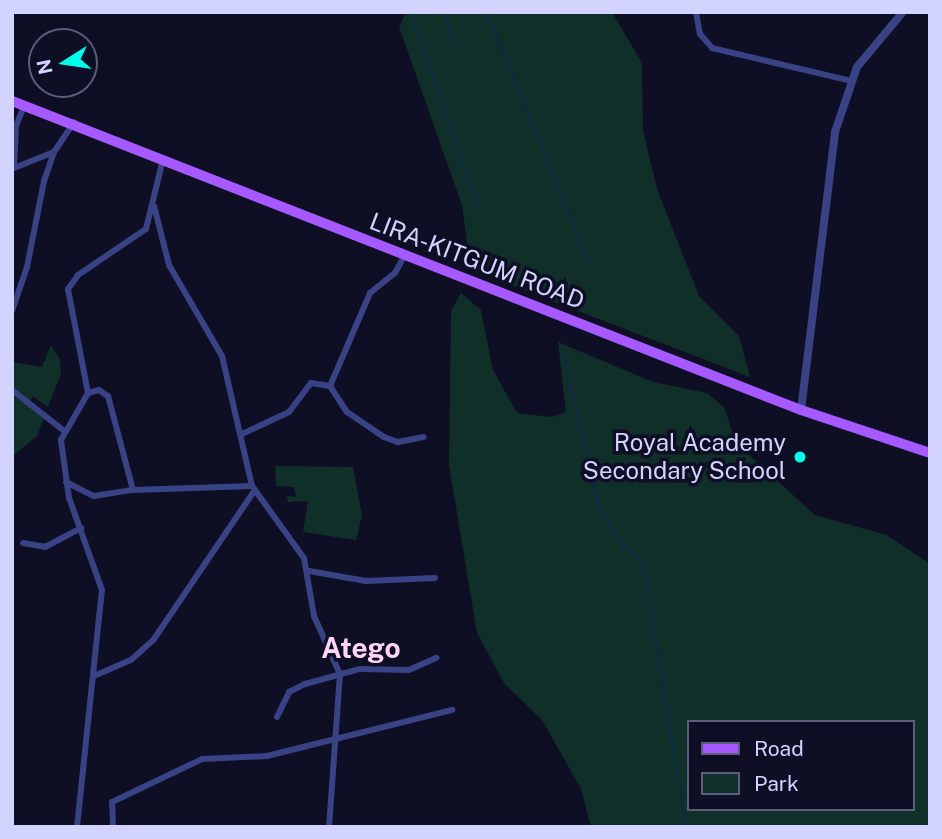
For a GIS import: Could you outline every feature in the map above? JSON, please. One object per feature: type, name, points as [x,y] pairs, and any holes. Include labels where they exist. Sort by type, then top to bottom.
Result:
[{"type":"main road","name":"LIRA-KITGUM ROAD","points":[[12,101],[74,122],[404,257],[802,411],[930,453]]},
{"type":"street","points":[[696,12],[700,34],[712,48],[852,81]]},
{"type":"street","points":[[802,411],[822,219],[835,132],[852,81],[868,51],[903,12]]},
{"type":"street","points":[[24,106],[16,126],[13,168],[54,152]]},
{"type":"street","points":[[12,310],[54,152],[74,122]]},
{"type":"street","points":[[88,393],[71,322],[70,284],[142,233],[154,204],[163,157]]},
{"type":"street","points":[[154,204],[169,265],[222,356],[254,488],[309,571],[314,616],[340,674],[329,827]]},
{"type":"street","points":[[330,386],[370,293],[395,274],[404,257]]},
{"type":"street","points":[[242,435],[289,412],[311,383],[330,386],[347,412],[384,437],[398,442],[424,437]]},
{"type":"street","points":[[12,390],[63,430]]},
{"type":"street","points":[[77,827],[102,590],[66,482],[63,430],[88,393],[99,390],[107,396],[133,490]]},
{"type":"street","points":[[66,482],[98,497],[133,490],[254,488]]},
{"type":"street","points":[[94,676],[131,660],[154,639],[254,488]]},
{"type":"street","points":[[23,543],[45,547],[81,528]]},
{"type":"street","points":[[309,571],[366,581],[435,578]]},
{"type":"street","points":[[277,717],[289,692],[340,674],[393,672],[436,658]]},
{"type":"street","points":[[113,827],[112,802],[202,760],[267,756],[300,744],[335,741],[452,710]]},
{"type":"green space","points":[[406,12],[612,12],[642,63],[643,130],[657,189],[699,296],[739,336],[750,377],[471,270],[462,205],[399,27]]},
{"type":"green space","points":[[461,293],[481,310],[493,370],[517,413],[551,417],[566,412],[558,342],[653,382],[707,393],[724,407],[736,443],[815,515],[887,535],[930,564],[930,827],[591,827],[581,789],[542,720],[504,683],[477,633],[449,465],[451,311]]},
{"type":"green space","points":[[51,345],[60,360],[61,374],[48,407],[32,396],[30,403],[45,415],[37,436],[14,455],[12,474],[12,362],[42,367]]},
{"type":"green space","points":[[275,466],[353,467],[362,515],[356,540],[303,532],[308,501],[288,502],[287,496],[296,497],[294,487],[276,486]]},
{"type":"waterway","points":[[410,12],[479,207]]},
{"type":"waterway","points":[[446,12],[454,46]]},
{"type":"waterway","points":[[487,12],[590,266]]},
{"type":"waterway","points":[[563,349],[599,506],[621,545],[643,562],[686,827]]},
{"type":"place","name":"Royal Academy Secondary School","points":[[800,457]]},
{"type":"district","name":"Atego","points":[[361,648]]}]
